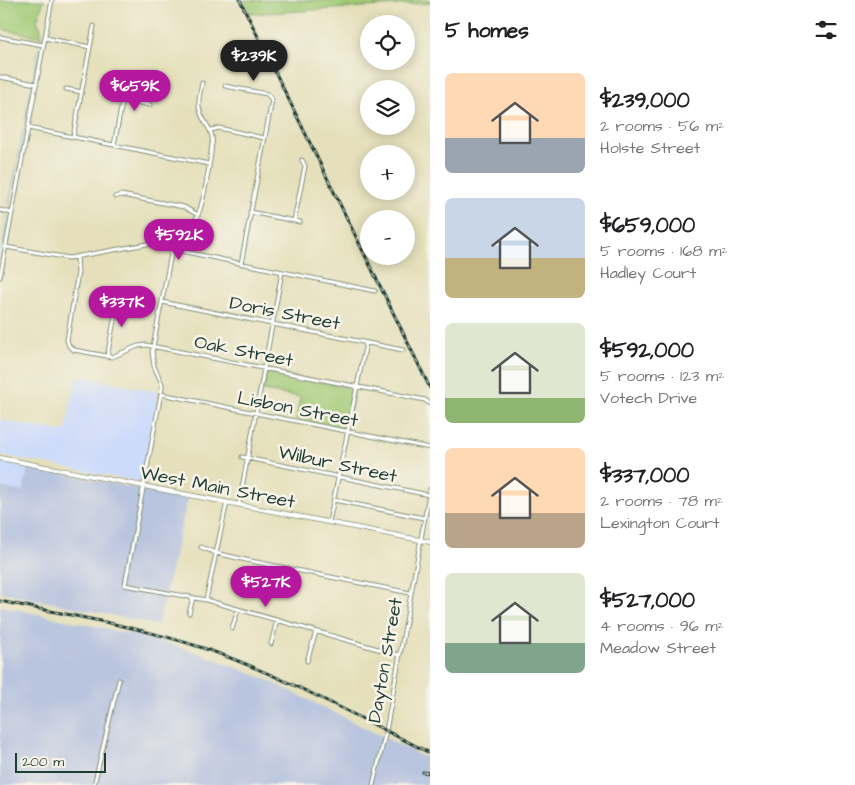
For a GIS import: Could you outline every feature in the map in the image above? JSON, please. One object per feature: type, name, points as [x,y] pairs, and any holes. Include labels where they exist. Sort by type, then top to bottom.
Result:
[{"type":"main road","name":"West Main Street","points":[[0,458],[430,542]]},
{"type":"street","points":[[0,277],[52,0]]},
{"type":"street","points":[[73,137],[94,26]]},
{"type":"street","points":[[0,37],[43,46]]},
{"type":"street","points":[[45,38],[90,47]]},
{"type":"street","points":[[0,77],[36,84]]},
{"type":"street","points":[[114,145],[127,77]]},
{"type":"street","points":[[202,83],[199,107],[211,130],[213,142],[198,214],[191,225],[178,233],[172,249],[152,362],[162,384],[161,394],[125,585],[206,600],[399,655]]},
{"type":"street","points":[[225,86],[264,94],[272,98],[241,264]]},
{"type":"street","points":[[66,89],[82,92]]},
{"type":"street","points":[[123,100],[150,105]]},
{"type":"street","points":[[28,128],[209,164]]},
{"type":"street","points":[[211,130],[219,128],[264,138]]},
{"type":"street","points":[[294,220],[305,166],[302,160]]},
{"type":"street","points":[[114,197],[121,195],[178,206],[198,214]]},
{"type":"street","points":[[0,210],[12,213]]},
{"type":"street","points":[[250,212],[300,222]]},
{"type":"street","points":[[6,247],[63,258],[77,257],[140,244],[154,245],[376,291]]},
{"type":"street","name":"Oak Street","points":[[77,257],[78,272],[67,344],[74,350],[107,357],[116,356],[142,345],[154,346],[358,386],[427,401],[430,404]]},
{"type":"street","points":[[239,504],[282,272]]},
{"type":"street","points":[[107,357],[119,296]]},
{"type":"street","name":"Doris Street","points":[[162,302],[402,350]]},
{"type":"street","points":[[330,522],[366,343]]},
{"type":"street","name":"Lisbon Street","points":[[161,394],[430,448]]},
{"type":"street","name":"Wilbur Street","points":[[242,457],[429,496]]},
{"type":"street","name":"Dayton Street","points":[[373,785],[386,731],[430,489]]},
{"type":"street","points":[[334,500],[424,518]]},
{"type":"street","points":[[206,600],[228,502]]},
{"type":"street","points":[[201,547],[216,553],[410,593]]},
{"type":"street","points":[[189,613],[193,598]]},
{"type":"street","points":[[232,629],[238,609]]},
{"type":"street","points":[[271,644],[277,620]]},
{"type":"street","points":[[307,662],[316,632]]},
{"type":"street","points":[[94,785],[119,680]]},
{"type":"shaded area","points":[[77,376],[159,392],[145,467],[140,482],[0,455],[0,420],[65,432]]},
{"type":"shaded area","points":[[0,462],[28,467],[23,492],[0,487]]},
{"type":"shaded area","points":[[28,467],[188,498],[158,625],[0,592],[0,487],[23,492]]},
{"type":"shaded area","points":[[0,606],[154,639],[195,652],[266,679],[430,760],[430,785],[0,785]]},
{"type":"green space","points":[[0,0],[44,0],[37,21],[41,29],[41,37],[0,29]]},
{"type":"green space","points":[[244,0],[430,0],[430,3],[251,14]]},
{"type":"green space","points":[[270,372],[352,388],[354,393],[346,428],[296,419],[300,397],[263,391],[266,374]]},
{"type":"waterway","points":[[40,41],[41,37]]},
{"type":"waterway","points":[[33,80],[39,47]]},
{"type":"waterway","points":[[25,122],[32,86]]},
{"type":"waterway","points":[[18,158],[24,129]]},
{"type":"waterway","points":[[9,205],[17,163]]},
{"type":"waterway","points":[[0,259],[8,216]]},
{"type":"railway","points":[[240,0],[430,388]]},
{"type":"railway","points":[[0,601],[128,627],[203,648],[290,683],[430,753]]},
{"type":"railway","points":[[423,772],[430,773]]}]
